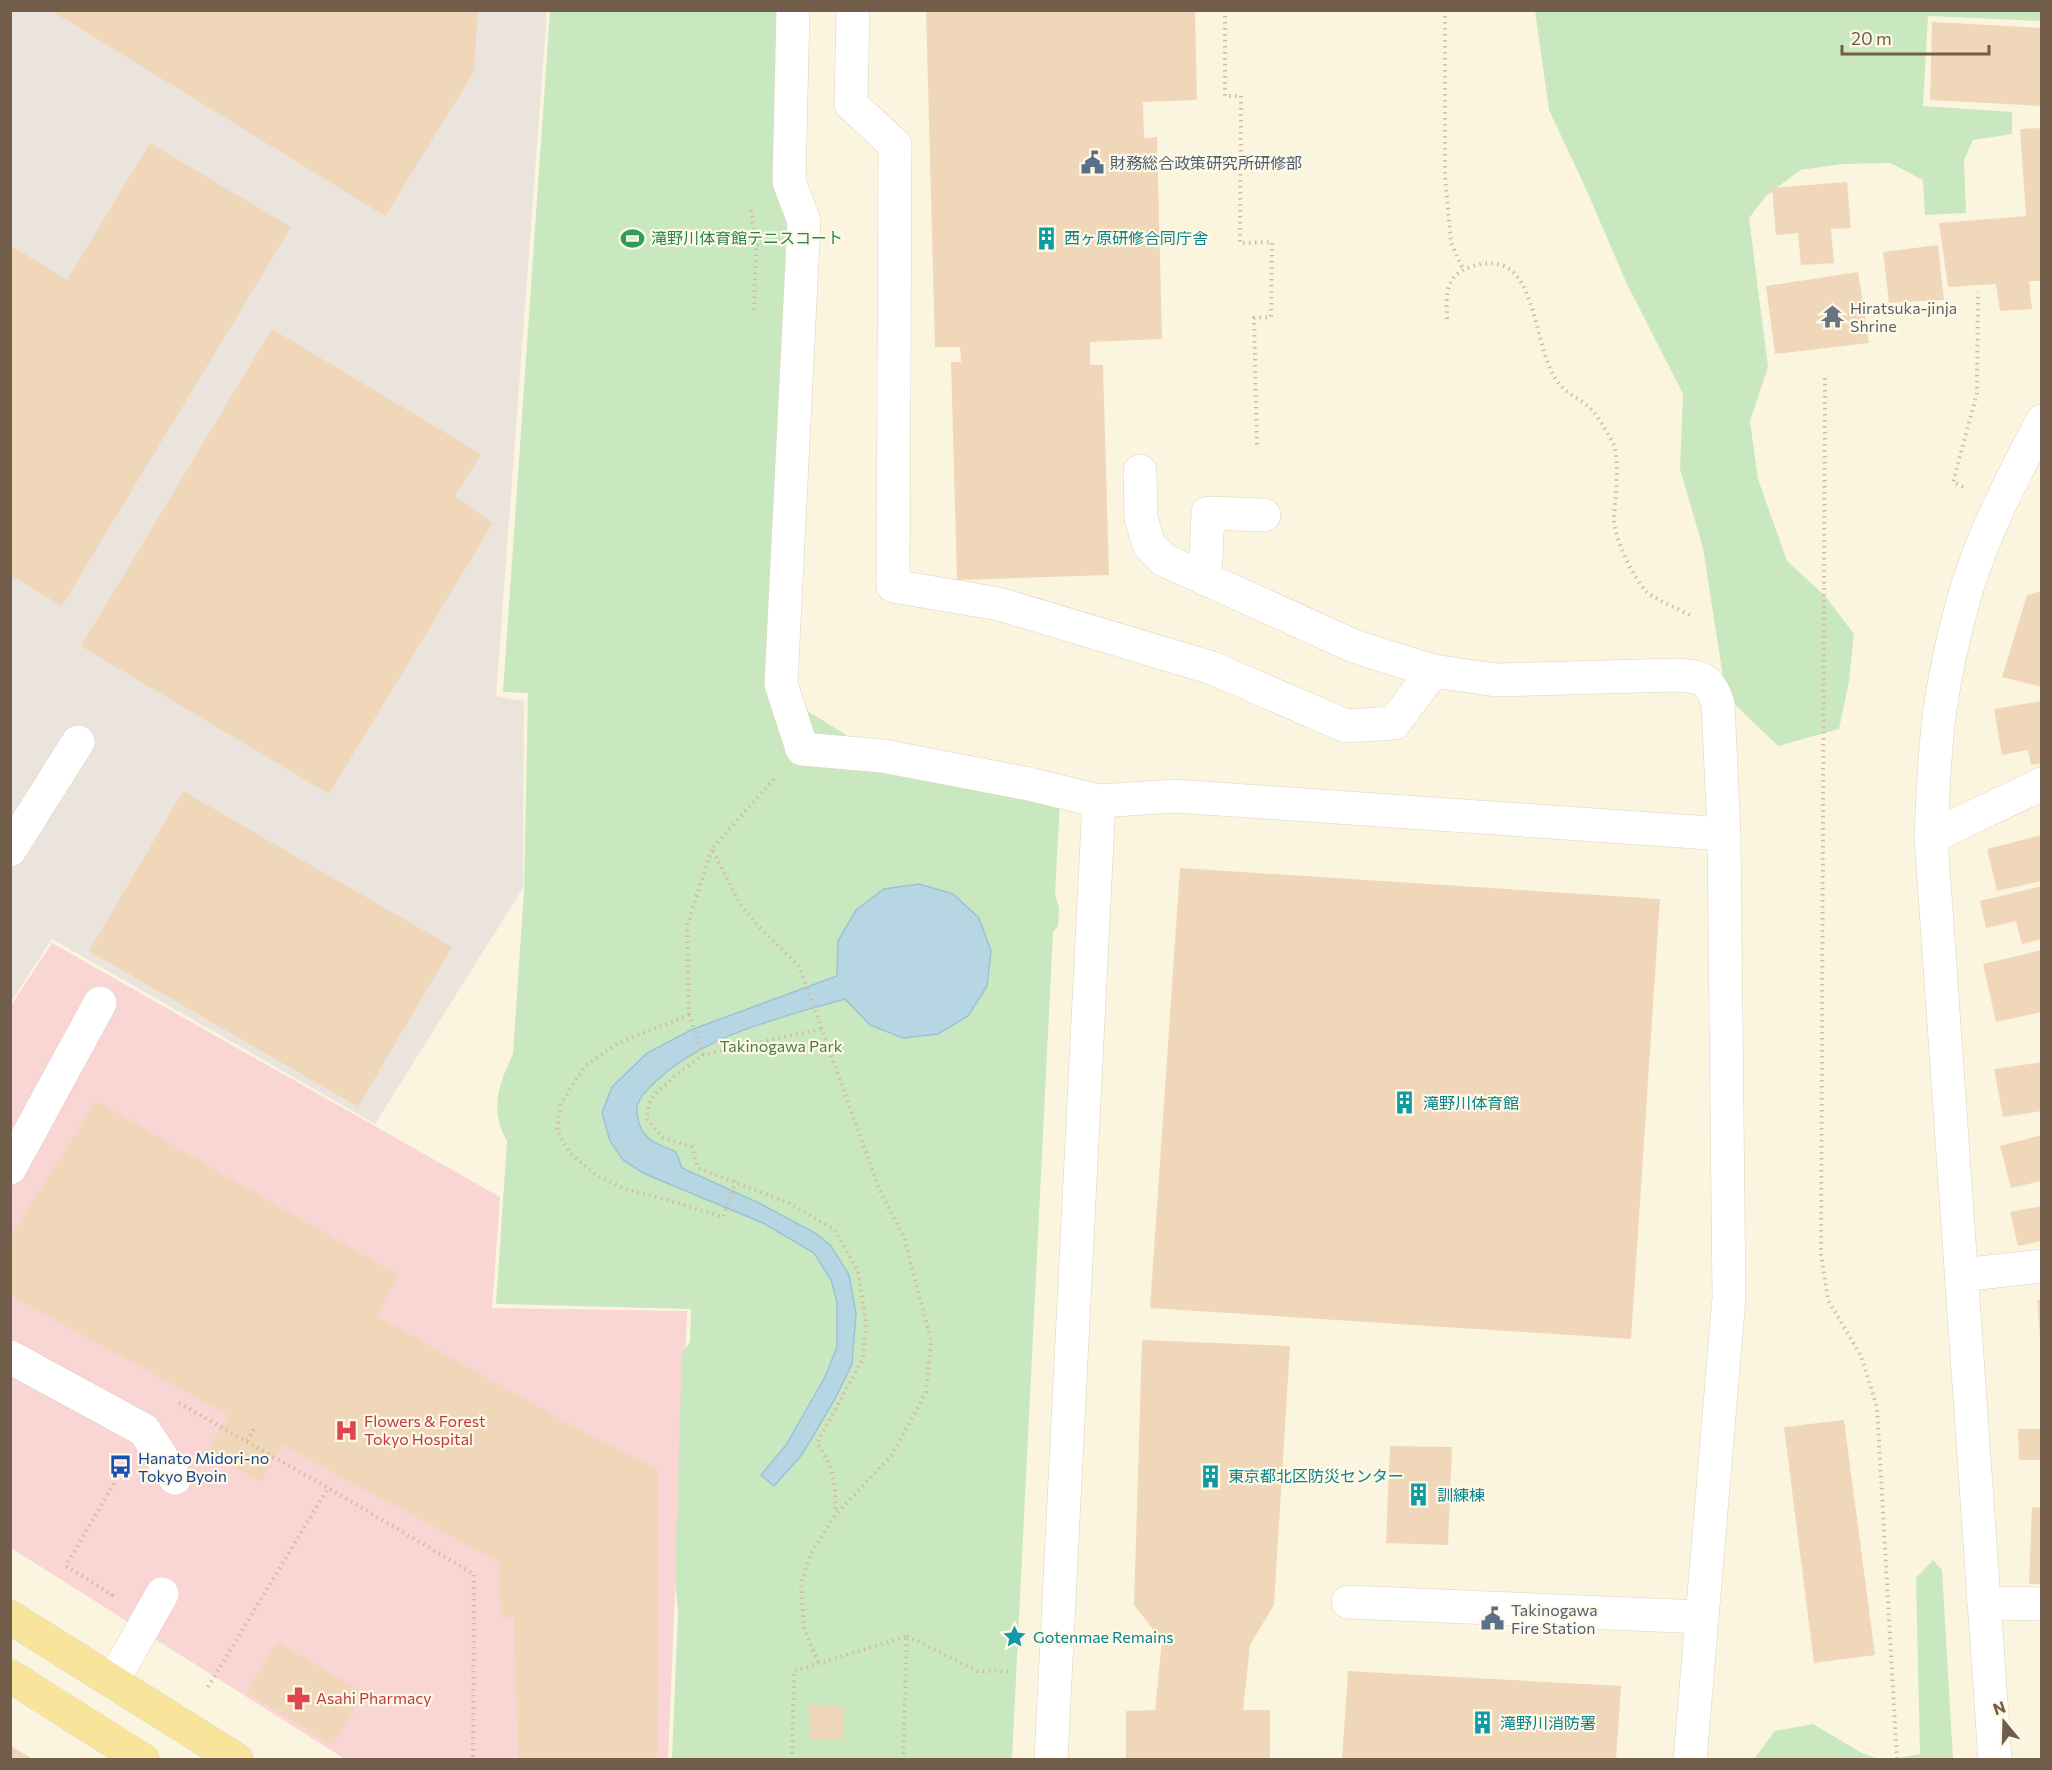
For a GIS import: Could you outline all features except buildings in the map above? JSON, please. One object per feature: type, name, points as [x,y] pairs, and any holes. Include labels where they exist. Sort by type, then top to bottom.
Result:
[{"type":"main road","points":[[10,1617],[237,1760]]},
{"type":"main road","points":[[10,1677],[143,1760]]},
{"type":"street","points":[[793,10],[789,182],[804,221],[781,684],[802,749],[883,756],[1029,784],[1099,801],[1174,796],[1724,834]]},
{"type":"street","points":[[852,10],[851,104],[896,145],[894,586],[999,604],[1212,668],[1346,726],[1394,723],[1433,671]]},
{"type":"street","points":[[1995,1760],[1931,837],[1934,765],[1940,710],[1947,668],[1967,588],[2011,480],[2042,421]]},
{"type":"street","points":[[1140,471],[1141,518],[1149,545],[1164,560],[1356,647],[1433,671],[1496,680],[1675,675],[1698,677],[1713,687],[1718,704],[1724,834],[1729,1298],[1690,1760]]},
{"type":"street","points":[[1205,579],[1208,513],[1264,515]]},
{"type":"street","points":[[10,850],[78,742]]},
{"type":"street","points":[[1931,837],[2042,784]]},
{"type":"street","points":[[1050,1760],[1099,801]]},
{"type":"street","points":[[10,1168],[100,1003]]},
{"type":"street","points":[[1961,1275],[2042,1266]]},
{"type":"street","points":[[10,1357],[144,1430],[175,1478]]},
{"type":"street","points":[[113,1681],[162,1594]]},
{"type":"street","points":[[1347,1602],[1702,1617]]},
{"type":"street","points":[[1984,1603],[2042,1604]]},
{"type":"path","points":[[1225,10],[1225,96],[1241,96],[1240,243],[1272,242],[1271,317],[1254,318],[1257,448]]},
{"type":"path","points":[[1445,10],[1447,211],[1451,243],[1462,270]]},
{"type":"path","points":[[750,204],[756,245]]},
{"type":"path","points":[[1447,319],[1446,296],[1452,280],[1462,270],[1479,264],[1498,263],[1519,276],[1528,293],[1545,359],[1559,385],[1592,410],[1614,444],[1617,474],[1614,522],[1629,568],[1647,592],[1692,616]]},
{"type":"path","points":[[1953,482],[1977,393],[1977,292]]},
{"type":"path","points":[[1825,378],[1821,1255],[1828,1300],[1860,1356],[1877,1407],[1897,1760]]},
{"type":"path","points":[[702,1053],[689,1015],[687,926],[712,849],[802,749]]},
{"type":"path","points":[[712,849],[741,904],[761,929],[799,966],[880,1191],[904,1238],[931,1340],[926,1392],[892,1455],[837,1514],[812,1553],[801,1583],[804,1629],[819,1664]]},
{"type":"path","points":[[689,1015],[618,1043],[585,1066],[561,1103],[557,1130],[569,1152],[596,1175],[628,1190],[723,1217],[736,1181]]},
{"type":"path","points":[[821,1029],[702,1053],[651,1098],[646,1117],[663,1137],[692,1147],[698,1168],[789,1203],[835,1230],[858,1271],[866,1322],[863,1358],[817,1443],[829,1460],[835,1481],[837,1514]]},
{"type":"path","points":[[107,1603],[112,1595],[66,1566],[165,1395],[474,1574],[473,1760]]},
{"type":"path","points":[[247,1441],[254,1429]]},
{"type":"path","points":[[208,1687],[328,1488]]},
{"type":"path","points":[[903,1760],[907,1636]]},
{"type":"path","points":[[792,1760],[794,1671],[907,1636],[977,1671],[1055,1670]]},
{"type":"shaded area","points":[[11,11],[547,11],[496,696],[524,701],[523,888],[375,1124],[52,939],[11,1002]]},
{"type":"shaded area","name":"Flowers & Forest Tokyo Hospital","points":[[52,943],[500,1197],[492,1308],[687,1311],[668,1759],[345,1759],[11,1548],[10,1007]]},
{"type":"green space","name":"Takinogawa Park","points":[[550,11],[801,11],[790,700],[851,738],[898,776],[937,779],[1061,781],[1055,895],[1059,908],[1058,926],[1053,932],[1012,1759],[672,1759],[678,1612],[675,1579],[682,1353],[690,1342],[691,1309],[496,1304],[507,1141],[498,1119],[497,1108],[500,1087],[513,1054],[524,891],[528,693],[503,692]]},
{"type":"green space","points":[[1535,11],[2041,11],[2041,21],[1928,16],[1923,106],[2012,112],[2012,134],[1973,140],[1964,160],[1966,213],[1925,215],[1923,180],[1890,163],[1843,164],[1800,170],[1765,197],[1749,218],[1768,367],[1750,421],[1758,479],[1787,561],[1826,597],[1854,634],[1849,681],[1839,729],[1778,746],[1726,696],[1703,548],[1680,469],[1683,394],[1627,284],[1549,110]]},
{"type":"green space","points":[[1933,1560],[1942,1570],[1953,1759],[1893,1759],[1920,1754],[1916,1578]]},
{"type":"green space","points":[[1813,1724],[1862,1753],[1878,1759],[1754,1759],[1775,1731]]},
{"type":"water","points":[[919,884],[953,894],[979,918],[991,951],[987,986],[968,1016],[938,1034],[903,1038],[870,1025],[845,999],[769,1021],[696,1052],[674,1066],[654,1083],[638,1104],[638,1118],[643,1131],[654,1142],[676,1152],[682,1168],[761,1204],[817,1234],[831,1246],[849,1275],[856,1314],[852,1364],[836,1397],[800,1457],[774,1486],[761,1475],[786,1445],[825,1377],[837,1347],[837,1302],[831,1280],[814,1253],[763,1223],[645,1174],[623,1160],[610,1141],[602,1113],[612,1087],[647,1053],[693,1029],[837,976],[838,941],[856,910],[884,889]]},
{"type":"place","name":"財務総合政策研究所研修部","points":[[1092,163]]},
{"type":"place","name":"滝野川体育館テニスコート","points":[[633,238]]},
{"type":"place","name":"西ヶ原研修合同庁舎","points":[[1046,238]]},
{"type":"place","name":"Hiratsuka-jinja Shrine","points":[[1832,317]]},
{"type":"place","name":"滝野川体育館","points":[[1405,1103]]},
{"type":"place","name":"Flowers & Forest Tokyo Hospital","points":[[346,1430]]},
{"type":"place","name":"Hanato Midori-no Tokyo Byoin","points":[[120,1467]]},
{"type":"place","name":"東京都北区防災センター","points":[[1210,1476]]},
{"type":"place","name":"訓練棟","points":[[1419,1495]]},
{"type":"place","name":"Takinogawa Fire Station","points":[[1493,1619]]},
{"type":"place","name":"Gotenmae Remains","points":[[1015,1637]]},
{"type":"place","name":"Asahi Pharmacy","points":[[298,1698]]},
{"type":"place","name":"滝野川消防署","points":[[1482,1723]]}]
